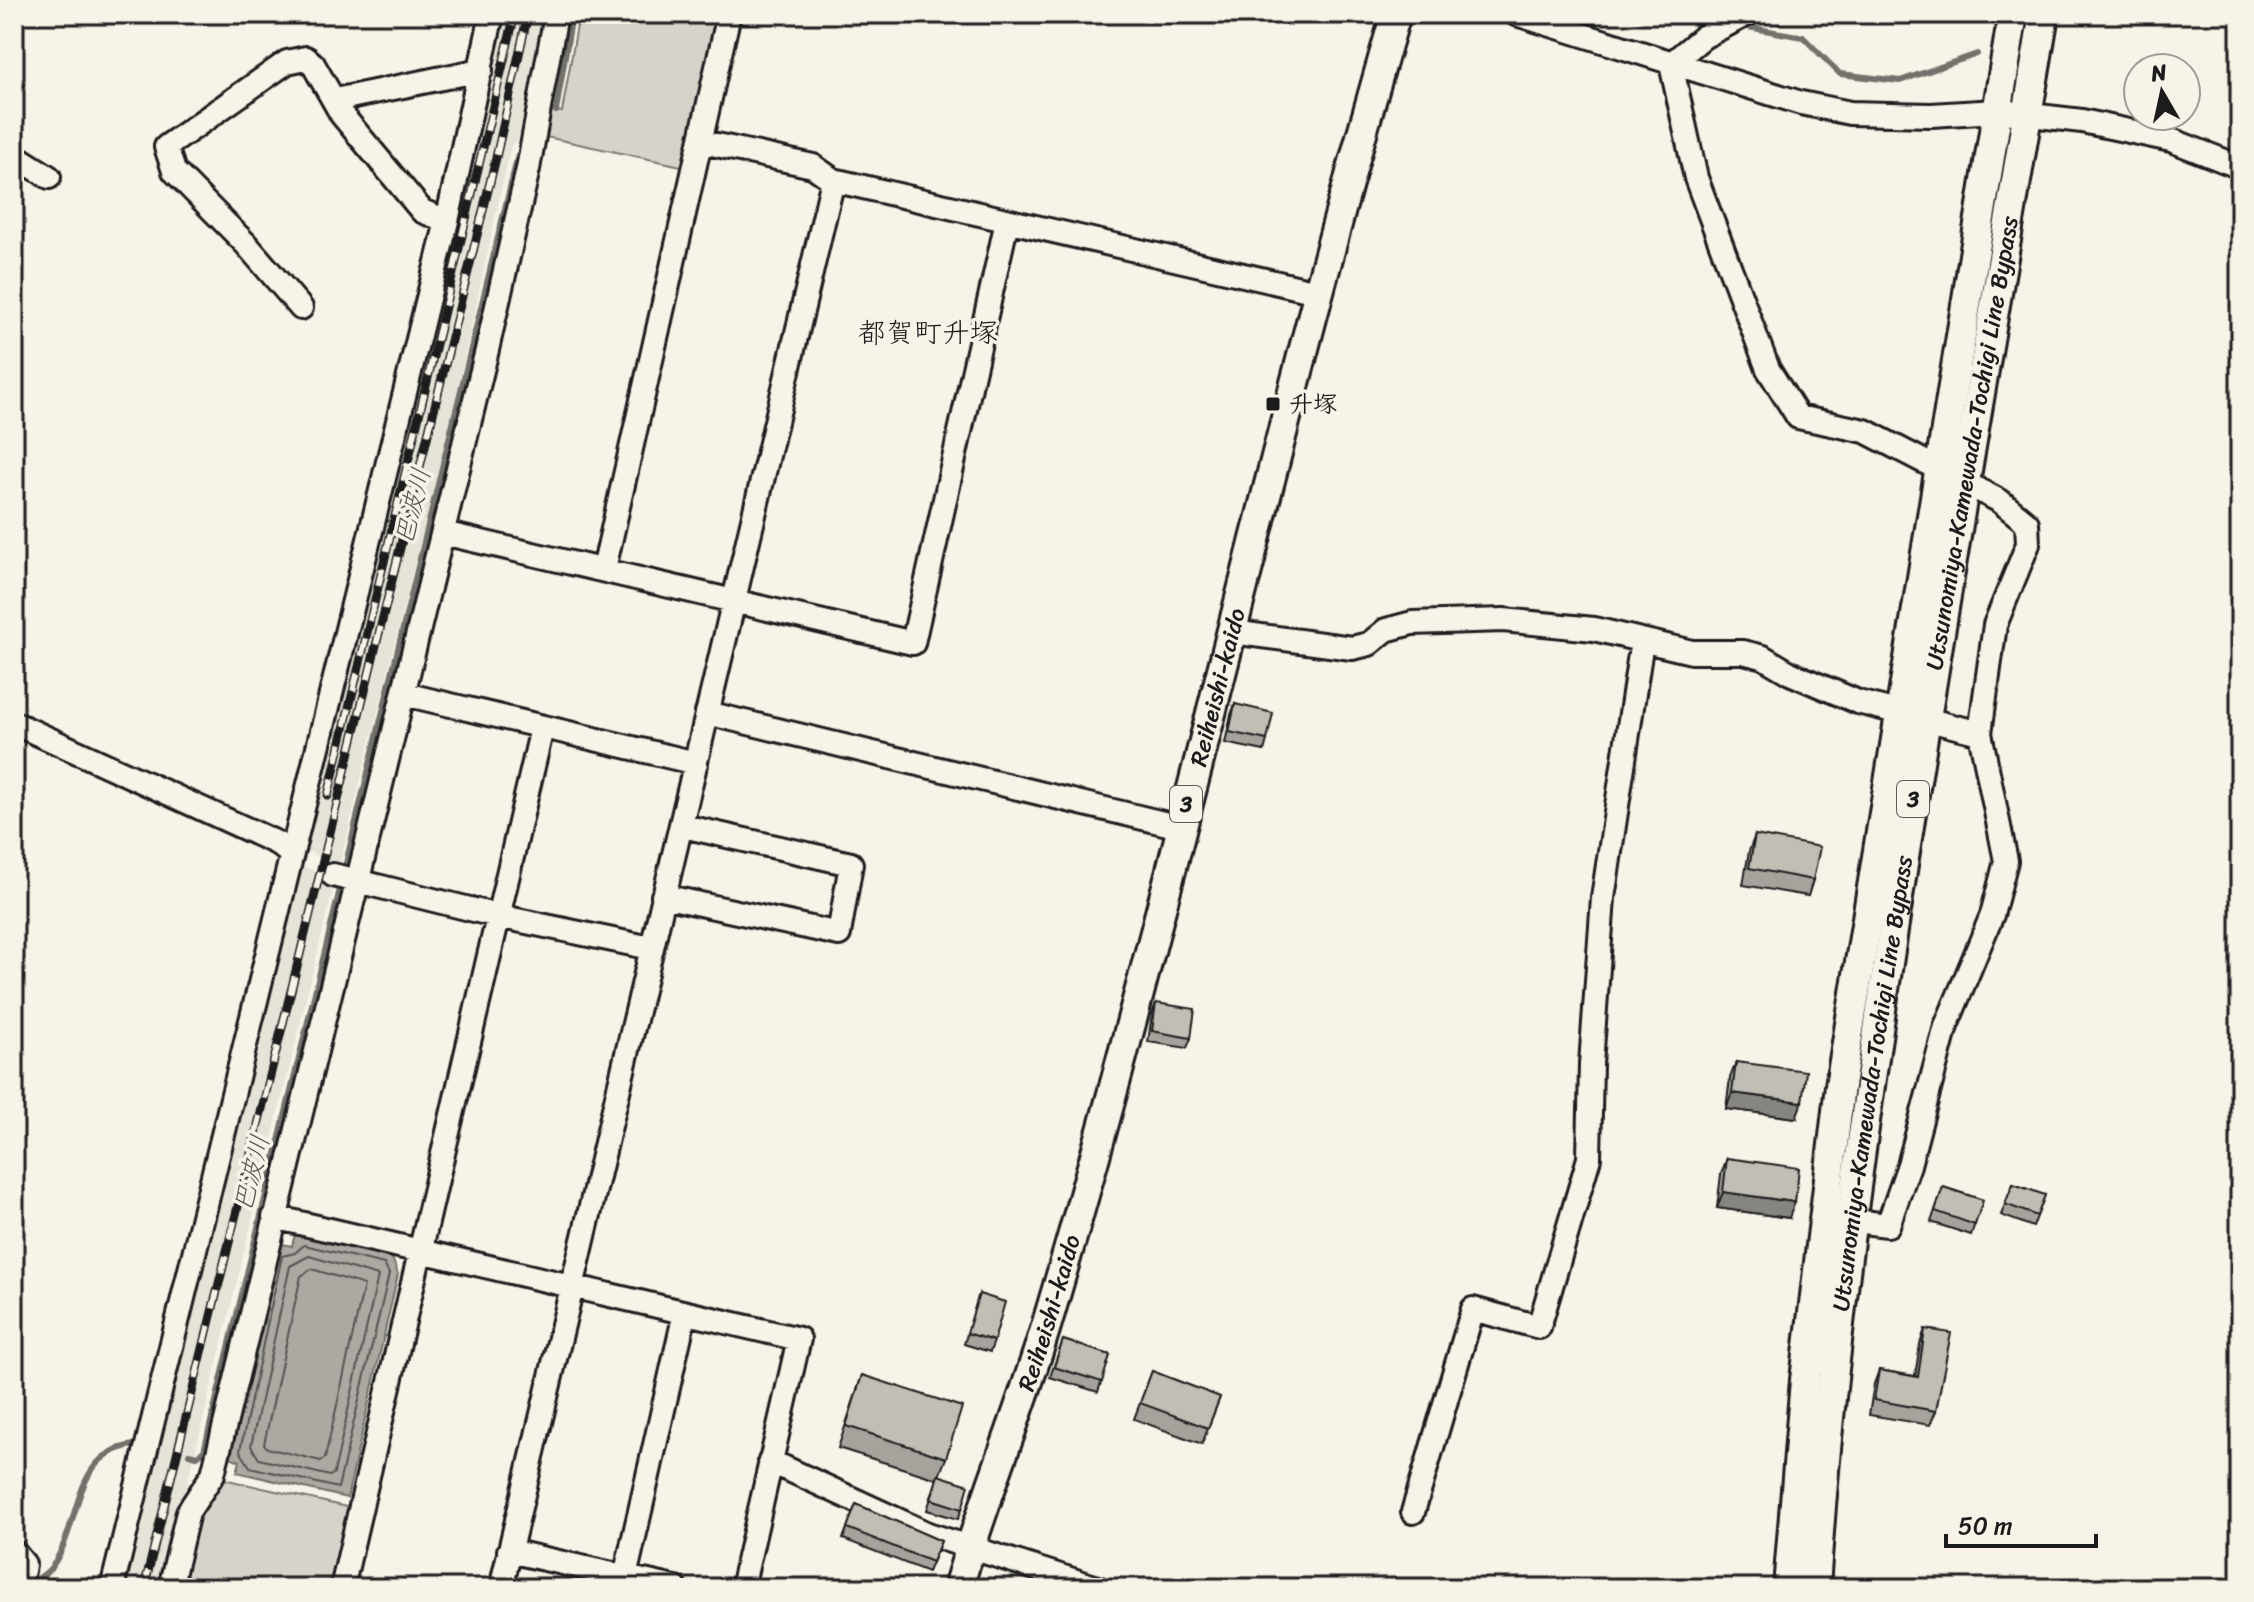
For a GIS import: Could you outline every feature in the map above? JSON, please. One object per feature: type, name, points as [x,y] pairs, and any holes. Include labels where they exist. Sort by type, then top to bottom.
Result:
[{"type":"main road","name":"Reiheishi-kaido","points":[[958,1588],[1046,1326],[1232,632],[1317,292],[1396,14]]},
{"type":"main road","name":"Utsunomiya-Kamewada-Tochigi Line Bypass","points":[[1815,1588],[1851,1221],[1938,471],[2013,14]]},
{"type":"main road","name":"Utsunomiya-Kamewada-Tochigi Line Bypass","points":[[1788,1588],[1822,1218],[1912,715],[1966,484],[2044,14]]},
{"type":"street","points":[[112,1588],[447,221],[492,14]]},
{"type":"street","points":[[170,1588],[188,1512],[213,1474],[443,533],[528,169],[556,14]]},
{"type":"street","points":[[604,569],[703,142],[729,14]]},
{"type":"street","points":[[1516,14],[1801,103],[1850,113],[1931,115],[1997,111],[2027,114],[2171,140],[2240,167]]},
{"type":"street","points":[[1671,64],[1703,37],[1747,14]]},
{"type":"street","points":[[301,308],[246,244],[174,171],[166,147],[297,58],[306,58],[313,64],[342,115],[422,211],[447,221]]},
{"type":"street","points":[[1671,64],[1696,178],[1768,369],[1798,417],[1865,431],[2000,501],[2027,523],[2028,544],[1995,625],[1980,733],[2006,861],[1992,915],[1946,1026],[1909,1165],[1888,1225],[1822,1218]]},
{"type":"street","points":[[335,100],[481,70]]},
{"type":"street","points":[[703,142],[813,166],[833,180],[1317,292]]},
{"type":"street","points":[[14,155],[49,177]]},
{"type":"street","points":[[501,1588],[833,180]]},
{"type":"street","points":[[443,533],[913,643],[1007,221]]},
{"type":"street","points":[[1232,632],[1352,648],[1369,644],[1386,630],[1412,623],[1503,620],[1594,629],[1692,652],[1743,652],[1763,657],[1827,691],[1980,733]]},
{"type":"street","points":[[1413,1512],[1473,1309],[1539,1327],[1589,1158],[1591,1064],[1603,898],[1642,641]]},
{"type":"street","points":[[404,694],[696,763]]},
{"type":"street","points":[[707,713],[1180,827]]},
{"type":"street","points":[[14,723],[277,843],[291,854]]},
{"type":"street","points":[[342,1588],[542,728]]},
{"type":"street","points":[[663,896],[839,934],[851,864],[683,826]]},
{"type":"street","points":[[333,875],[498,916],[651,948]]},
{"type":"street","points":[[274,1217],[799,1339],[742,1588]]},
{"type":"street","points":[[625,1577],[685,1313]]},
{"type":"street","points":[[770,1461],[928,1534],[1098,1588]]},
{"type":"street","points":[[509,1551],[675,1588]]},
{"type":"street","points":[[14,1552],[24,1564],[23,1571],[14,1578]]},
{"type":"shaded area","points":[[502,14],[545,14],[526,131],[511,146],[450,423],[339,867],[301,848]]},
{"type":"shaded area","points":[[579,14],[717,14],[686,167],[546,137],[550,110],[562,112]]},
{"type":"shaded area","points":[[299,864],[327,876],[334,885],[197,1445],[160,1588],[121,1588]]},
{"type":"shaded area","points":[[219,1478],[351,1508],[333,1588],[180,1588],[197,1519]]},
{"type":"water","points":[[295,1234],[392,1258],[398,1274],[347,1498],[237,1472],[240,1461],[230,1457],[277,1243],[292,1246]]},
{"type":"building","points":[[1235,704],[1273,713],[1267,740],[1229,732]]},
{"type":"building","points":[[1755,835],[1820,847],[1813,880],[1749,868]]},
{"type":"building","points":[[1156,1003],[1195,1009],[1191,1038],[1152,1031]]},
{"type":"building","points":[[1736,1062],[1806,1071],[1802,1102],[1732,1093]]},
{"type":"building","points":[[1727,1158],[1799,1168],[1795,1202],[1723,1192]]},
{"type":"building","points":[[2013,1184],[2045,1195],[2037,1216],[2005,1204]]},
{"type":"building","points":[[1943,1187],[1983,1200],[1975,1225],[1935,1211]]},
{"type":"building","points":[[979,1294],[1005,1302],[994,1341],[967,1333]]},
{"type":"building","points":[[1925,1329],[1951,1333],[1936,1411],[1874,1400],[1879,1370],[1918,1377]]},
{"type":"building","points":[[1063,1340],[1110,1355],[1102,1382],[1054,1367]]},
{"type":"building","points":[[1152,1371],[1220,1397],[1208,1428],[1140,1403]]},
{"type":"building","points":[[862,1375],[962,1407],[946,1458],[846,1426]]},
{"type":"building","points":[[938,1475],[969,1485],[962,1509],[931,1499]]},
{"type":"building","points":[[856,1504],[941,1541],[932,1562],[847,1528]]},
{"type":"waterway","name":"巴波川","points":[[556,111],[572,14]]},
{"type":"waterway","name":"巴波川","points":[[1677,14],[1719,22]]},
{"type":"waterway","name":"巴波川","points":[[1742,26],[1803,37],[1840,74],[1900,81],[1977,54]]},
{"type":"waterway","name":"巴波川","points":[[345,867],[518,155]]},
{"type":"waterway","name":"巴波川","points":[[189,1454],[197,1456],[204,1451],[340,889]]},
{"type":"waterway","name":"巴波川","points":[[24,1588],[53,1565],[81,1492],[99,1461],[114,1451],[134,1445]]},
{"type":"railway","points":[[328,796],[515,14]]},
{"type":"railway","points":[[144,1588],[495,162],[528,14]]},
{"type":"place","name":"升塚","points":[[1273,404]]},
{"type":"district","name":"都賀町升塚","points":[[928,332]]}]
